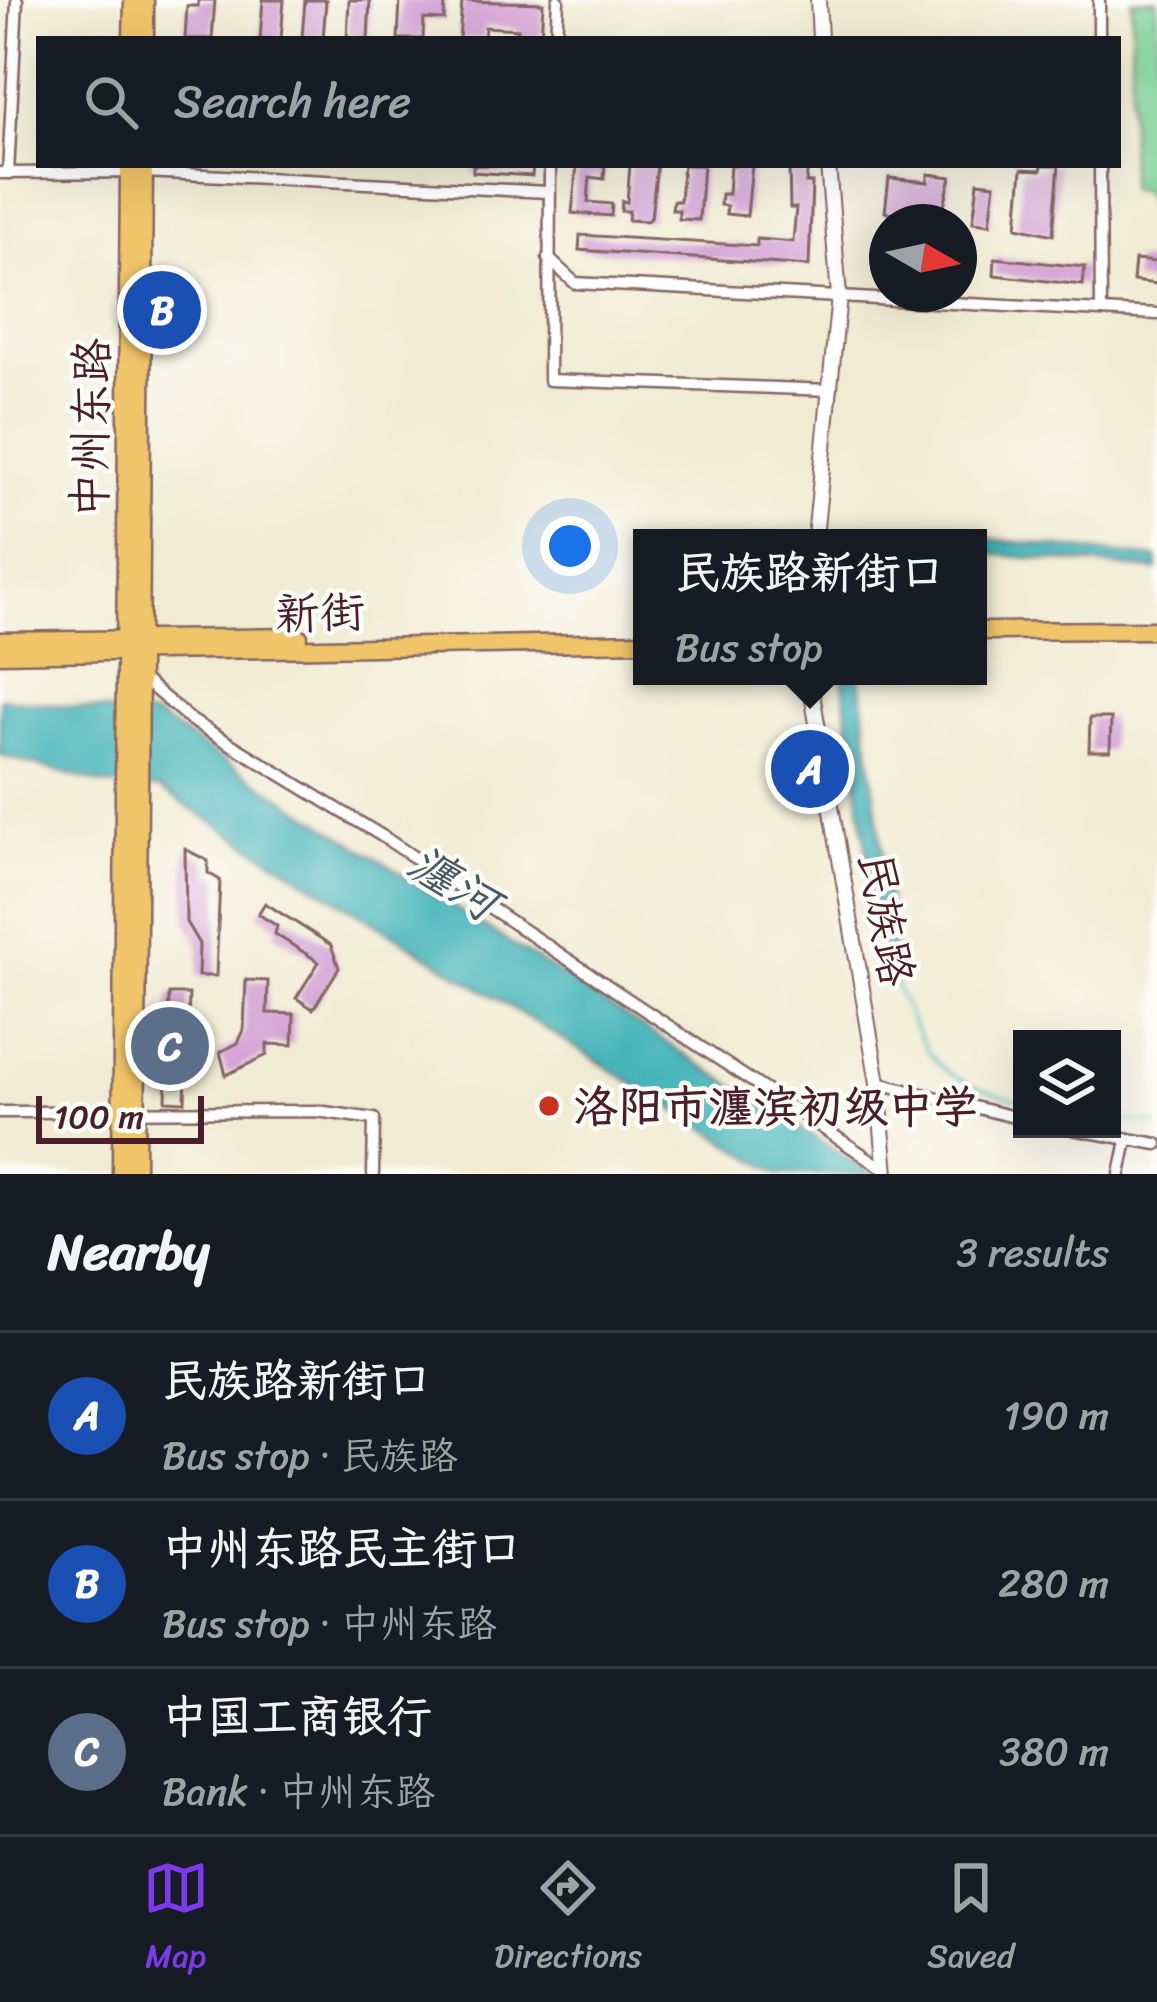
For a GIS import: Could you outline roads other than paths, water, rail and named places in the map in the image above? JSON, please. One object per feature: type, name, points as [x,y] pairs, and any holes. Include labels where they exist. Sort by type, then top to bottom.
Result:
[{"type":"main road","points":[[132,36],[133,0]]},
{"type":"main road","points":[[145,0],[145,36]]},
{"type":"main road","name":"中州东路","points":[[127,1109],[137,169]]},
{"type":"main road","points":[[987,631],[1157,630]]},
{"type":"main road","name":"新街","points":[[0,653],[633,632]]},
{"type":"main road","points":[[0,640],[132,647]]},
{"type":"main road","points":[[987,642],[1157,641]]},
{"type":"main road","name":"新街","points":[[132,647],[633,642]]},
{"type":"main road","points":[[121,1174],[127,1109]]},
{"type":"main road","points":[[127,1109],[136,1174]]},
{"type":"street","points":[[17,0],[4,173],[137,169],[548,192]]},
{"type":"street","points":[[556,36],[558,0]]},
{"type":"street","points":[[818,0],[820,36]]},
{"type":"street","points":[[1099,0],[1099,36]]},
{"type":"street","points":[[550,168],[549,380],[831,390]]},
{"type":"street","points":[[816,529],[839,296],[827,168]]},
{"type":"street","points":[[1100,168],[1100,310]]},
{"type":"street","points":[[548,258],[575,283],[1157,314]]},
{"type":"street","name":"民族路","points":[[811,685],[878,1083],[886,1172]]},
{"type":"street","points":[[135,686],[382,836],[886,1172]]},
{"type":"street","points":[[878,1083],[1013,1117]]},
{"type":"street","points":[[0,1112],[317,1112],[374,1119],[373,1174]]},
{"type":"street","points":[[1116,1138],[1157,1144]]},
{"type":"street","points":[[1120,1174],[1126,1140]]},
{"type":"water","points":[[987,539],[1157,558],[1157,570],[987,554]]},
{"type":"water","points":[[843,685],[861,685],[898,978],[885,983]]},
{"type":"water","points":[[0,698],[156,717],[872,1174],[779,1174],[158,788],[107,785],[0,755]]},
{"type":"waterway","points":[[894,981],[938,1064],[969,1084],[1013,1098]]},
{"type":"waterway","points":[[1121,1120],[1157,1125]]},
{"type":"place","name":"中州东路民主街口","points":[[162,310]]},
{"type":"place","name":"民族路新街口","points":[[810,769]]},
{"type":"place","name":"中国工商银行","points":[[170,1046]]},
{"type":"place","name":"洛阳市瀍滨初级中学","points":[[549,1106]]},
{"type":"water label","name":"瀍河","points":[[454,882]]}]
